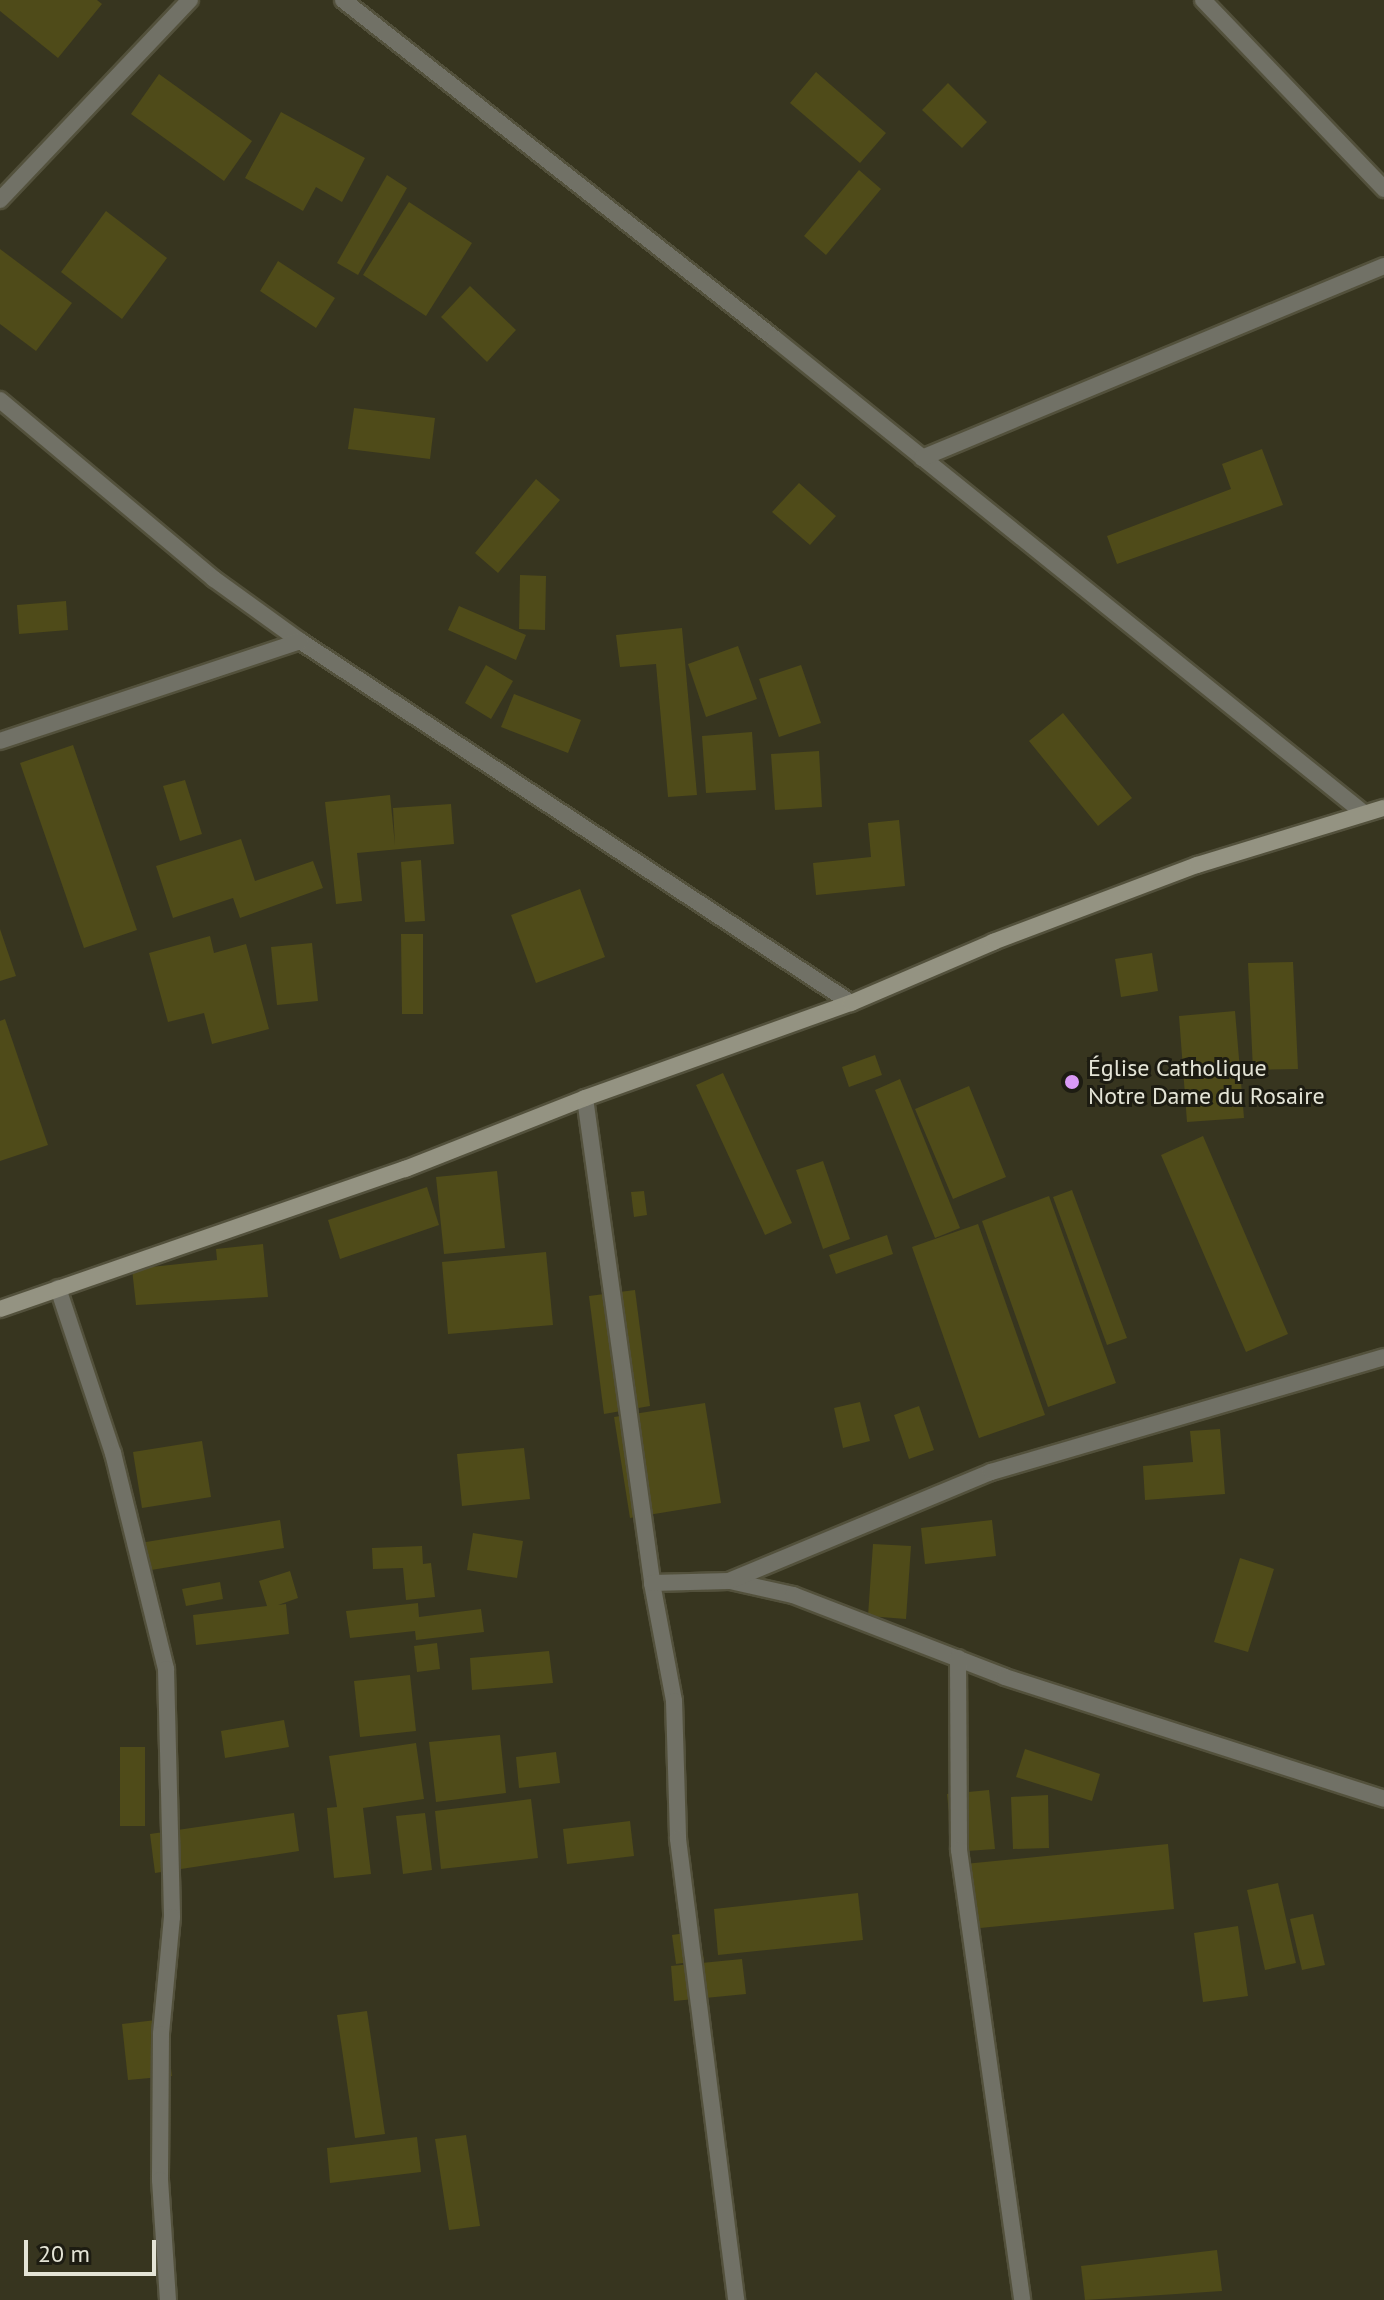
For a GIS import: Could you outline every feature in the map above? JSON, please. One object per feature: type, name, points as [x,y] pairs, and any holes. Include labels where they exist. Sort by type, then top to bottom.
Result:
[{"type":"street","points":[[0,200],[190,0]]},
{"type":"street","points":[[343,0],[922,458],[1361,811]]},
{"type":"street","points":[[1203,0],[1384,189]]},
{"type":"street","points":[[922,458],[1384,266]]},
{"type":"street","points":[[0,400],[214,579],[300,641],[851,1003]]},
{"type":"street","points":[[0,741],[300,641]]},
{"type":"street","points":[[0,1309],[405,1169],[585,1098],[851,1003],[1138,887],[1361,811],[1384,808]]},
{"type":"street","points":[[585,1098],[652,1583],[674,1701],[678,1839],[736,2300]]},
{"type":"street","points":[[58,1288],[113,1453],[166,1669],[172,1917],[161,2034],[160,2180],[168,2300]]},
{"type":"street","points":[[729,1581],[991,1472],[1384,1357]]},
{"type":"street","points":[[652,1583],[729,1581],[793,1595],[958,1658],[1384,1799]]},
{"type":"street","points":[[958,1658],[959,1850],[1022,2300]]},
{"type":"building","points":[[0,0],[97,0],[102,4],[58,58],[0,11]]},
{"type":"building","points":[[816,72],[886,133],[860,163],[790,103]]},
{"type":"building","points":[[159,74],[252,141],[224,181],[131,114]]},
{"type":"building","points":[[948,83],[987,122],[962,148],[922,110]]},
{"type":"building","points":[[281,112],[365,158],[342,202],[316,187],[303,211],[245,178]]},
{"type":"building","points":[[859,170],[881,189],[826,255],[804,236]]},
{"type":"building","points":[[387,175],[407,188],[358,275],[337,263]]},
{"type":"building","points":[[409,202],[472,243],[426,316],[363,275]]},
{"type":"building","points":[[106,211],[167,258],[122,319],[61,272]]},
{"type":"building","points":[[0,249],[72,303],[36,351],[0,324]]},
{"type":"building","points":[[278,261],[335,298],[316,328],[260,291]]},
{"type":"building","points":[[470,286],[516,330],[487,362],[441,317]]},
{"type":"building","points":[[354,408],[435,418],[430,459],[348,449]]},
{"type":"building","points":[[1262,449],[1283,505],[1117,564],[1107,536],[1231,489],[1222,464]]},
{"type":"building","points":[[536,479],[560,500],[498,573],[475,553]]},
{"type":"building","points":[[799,483],[836,516],[810,545],[772,512]]},
{"type":"building","points":[[520,575],[546,576],[545,630],[519,629]]},
{"type":"building","points":[[66,601],[68,630],[19,634],[17,605]]},
{"type":"building","points":[[459,606],[526,635],[516,660],[448,630]]},
{"type":"building","points":[[682,628],[697,795],[668,797],[656,664],[620,667],[616,635]]},
{"type":"building","points":[[738,646],[757,699],[706,717],[688,664]]},
{"type":"building","points":[[486,665],[513,681],[491,719],[465,703]]},
{"type":"building","points":[[801,665],[821,723],[779,737],[759,679]]},
{"type":"building","points":[[514,694],[581,720],[568,753],[501,727]]},
{"type":"building","points":[[1063,713],[1132,798],[1098,826],[1029,741]]},
{"type":"building","points":[[752,732],[756,790],[706,793],[702,736]]},
{"type":"building","points":[[73,745],[137,930],[84,948],[20,763]]},
{"type":"building","points":[[819,751],[822,807],[775,810],[771,754]]},
{"type":"building","points":[[185,780],[202,834],[180,841],[163,786]]},
{"type":"building","points":[[390,795],[395,845],[393,808],[451,804],[454,844],[357,853],[362,901],[336,904],[325,802]]},
{"type":"building","points":[[899,820],[905,886],[816,895],[813,863],[871,857],[868,823]]},
{"type":"building","points":[[241,839],[255,881],[313,861],[323,888],[240,918],[233,898],[173,918],[156,866]]},
{"type":"building","points":[[421,860],[425,921],[405,922],[401,862]]},
{"type":"building","points":[[580,889],[605,957],[536,983],[511,915]]},
{"type":"building","points":[[0,929],[16,976],[0,981]]},
{"type":"building","points":[[401,934],[423,934],[423,1014],[402,1014]]},
{"type":"building","points":[[210,936],[214,953],[246,944],[269,1029],[212,1044],[204,1013],[168,1022],[149,953]]},
{"type":"building","points":[[312,943],[318,1001],[277,1005],[271,947]]},
{"type":"building","points":[[1152,953],[1158,991],[1121,997],[1115,959]]},
{"type":"building","points":[[1293,962],[1298,1069],[1253,1070],[1248,963]]},
{"type":"building","points":[[1235,1011],[1244,1118],[1187,1122],[1179,1016]]},
{"type":"building","points":[[5,1019],[48,1145],[0,1161],[0,1021]]},
{"type":"building","points":[[875,1055],[882,1075],[849,1087],[842,1067]]},
{"type":"building","points":[[723,1073],[792,1223],[765,1235],[696,1085]]},
{"type":"building","points":[[900,1079],[960,1228],[935,1238],[875,1090]]},
{"type":"building","points":[[969,1086],[1006,1177],[953,1199],[915,1109]]},
{"type":"building","points":[[1203,1136],[1288,1334],[1246,1352],[1161,1155]]},
{"type":"building","points":[[823,1161],[850,1239],[823,1249],[796,1170]]},
{"type":"building","points":[[497,1171],[505,1248],[444,1254],[436,1177]]},
{"type":"building","points":[[427,1187],[439,1225],[340,1259],[328,1220]]},
{"type":"building","points":[[1072,1190],[1127,1338],[1107,1345],[1053,1197]]},
{"type":"building","points":[[644,1191],[647,1215],[634,1217],[631,1192]]},
{"type":"building","points":[[1049,1196],[1116,1383],[1048,1407],[982,1221]]},
{"type":"building","points":[[978,1224],[1045,1415],[979,1438],[912,1247]]},
{"type":"building","points":[[887,1235],[893,1254],[836,1274],[829,1255]]},
{"type":"building","points":[[263,1244],[268,1297],[136,1305],[132,1269],[217,1260],[216,1249]]},
{"type":"building","points":[[546,1252],[553,1325],[448,1334],[442,1262]]},
{"type":"building","points":[[635,1290],[650,1406],[604,1414],[589,1296]]},
{"type":"building","points":[[860,1402],[870,1441],[843,1448],[834,1408]]},
{"type":"building","points":[[705,1403],[721,1503],[630,1518],[614,1417]]},
{"type":"building","points":[[919,1406],[934,1450],[909,1459],[894,1415]]},
{"type":"building","points":[[1220,1429],[1225,1494],[1145,1500],[1143,1466],[1193,1462],[1190,1431]]},
{"type":"building","points":[[202,1441],[211,1497],[142,1508],[133,1452]]},
{"type":"building","points":[[524,1448],[530,1499],[462,1506],[457,1454]]},
{"type":"building","points":[[280,1520],[284,1548],[145,1571],[140,1543]]},
{"type":"building","points":[[992,1520],[996,1556],[925,1564],[921,1528]]},
{"type":"building","points":[[473,1533],[523,1541],[517,1578],[467,1570]]},
{"type":"building","points":[[873,1544],[911,1546],[906,1619],[868,1616]]},
{"type":"building","points":[[422,1546],[423,1564],[431,1563],[435,1597],[406,1600],[403,1568],[373,1569],[372,1548]]},
{"type":"building","points":[[1240,1558],[1274,1569],[1248,1652],[1214,1642]]},
{"type":"building","points":[[290,1571],[298,1598],[278,1605],[286,1604],[289,1634],[196,1645],[193,1615],[267,1606],[259,1581]]},
{"type":"building","points":[[220,1582],[223,1599],[186,1606],[182,1589]]},
{"type":"building","points":[[418,1603],[419,1617],[481,1609],[484,1632],[416,1640],[415,1631],[350,1638],[346,1611]]},
{"type":"building","points":[[437,1643],[440,1669],[417,1672],[414,1646]]},
{"type":"building","points":[[549,1651],[553,1683],[472,1690],[470,1658]]},
{"type":"building","points":[[410,1675],[416,1731],[360,1737],[354,1681]]},
{"type":"building","points":[[284,1720],[289,1747],[225,1758],[221,1731]]},
{"type":"building","points":[[500,1735],[506,1793],[436,1802],[429,1742]]},
{"type":"building","points":[[416,1743],[424,1799],[363,1808],[371,1874],[334,1878],[327,1808],[337,1807],[329,1756]]},
{"type":"building","points":[[120,1747],[145,1747],[145,1826],[120,1826]]},
{"type":"building","points":[[1025,1749],[1100,1774],[1092,1801],[1016,1777]]},
{"type":"building","points":[[556,1752],[560,1783],[519,1788],[516,1757]]},
{"type":"building","points":[[989,1790],[995,1849],[953,1852],[947,1794]]},
{"type":"building","points":[[1048,1795],[1049,1848],[1013,1849],[1011,1797]]},
{"type":"building","points":[[531,1799],[538,1858],[441,1869],[435,1811]]},
{"type":"building","points":[[294,1813],[299,1851],[155,1873],[150,1834]]},
{"type":"building","points":[[425,1813],[432,1870],[403,1874],[396,1816]]},
{"type":"building","points":[[630,1821],[634,1856],[567,1864],[563,1829]]},
{"type":"building","points":[[1168,1844],[1174,1909],[960,1930],[954,1865]]},
{"type":"building","points":[[1278,1883],[1296,1963],[1265,1970],[1247,1890]]},
{"type":"building","points":[[858,1893],[863,1940],[718,1955],[714,1909]]},
{"type":"building","points":[[1313,1914],[1325,1965],[1302,1970],[1290,1919]]},
{"type":"building","points":[[1238,1926],[1248,1996],[1203,2002],[1194,1933]]},
{"type":"building","points":[[699,1931],[704,1960],[676,1964],[672,1935]]},
{"type":"building","points":[[742,1959],[746,1994],[674,2001],[671,1966]]},
{"type":"building","points":[[367,2011],[385,2134],[355,2138],[337,2015]]},
{"type":"building","points":[[165,2019],[172,2076],[128,2080],[122,2024]]},
{"type":"building","points":[[466,2135],[480,2226],[449,2230],[435,2139]]},
{"type":"building","points":[[417,2137],[421,2172],[330,2183],[327,2148]]},
{"type":"building","points":[[1217,2250],[1222,2291],[1085,2300],[1081,2266]]},
{"type":"place","name":"Église Catholique Notre Dame du Rosaire","points":[[1072,1082]]}]
